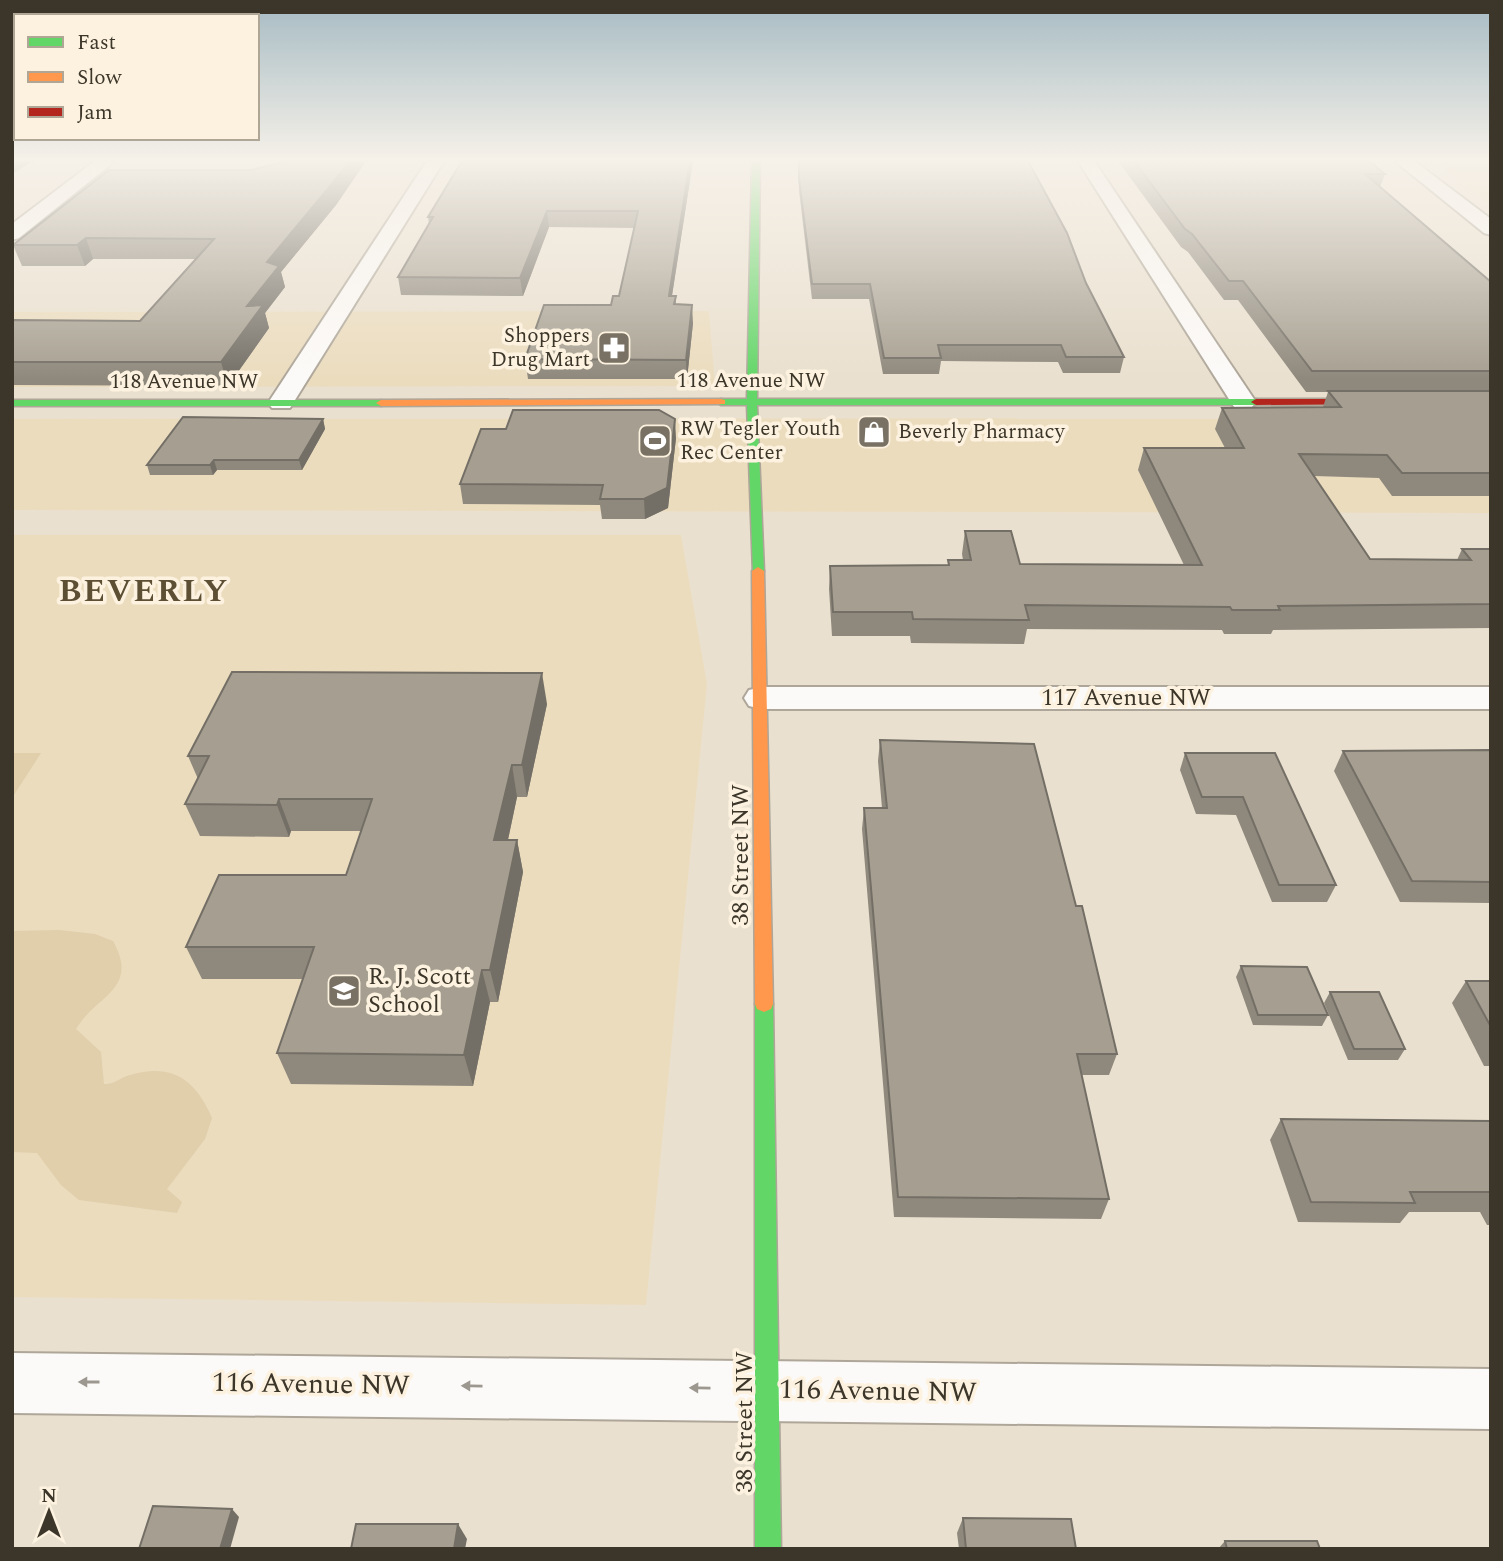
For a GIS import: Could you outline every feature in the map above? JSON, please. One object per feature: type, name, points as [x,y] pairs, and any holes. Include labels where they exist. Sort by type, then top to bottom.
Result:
[{"type":"street","points":[[281,403],[389,234]]},
{"type":"street","name":"38 Street NW","points":[[755,234],[752,402],[762,698],[768,1549]]},
{"type":"street","points":[[1133,234],[1243,402]]},
{"type":"street","name":"118 Avenue NW","points":[[12,403],[1399,402]]},
{"type":"street","name":"117 Avenue NW","points":[[762,698],[1491,698]]},
{"type":"street","name":"116 Avenue NW","points":[[12,1383],[768,1389],[1491,1399]]},
{"type":"shaded area","points":[[709,311],[715,386],[12,387],[12,312]]},
{"type":"shaded area","points":[[1491,418],[1491,513],[12,510],[12,419]]},
{"type":"shaded area","name":"R. J. Scott School","points":[[12,535],[681,535],[707,684],[646,1305],[12,1297]]},
{"type":"shaded area","points":[[12,753],[41,753],[12,798]]},
{"type":"shaded area","points":[[59,930],[95,934],[113,941],[120,957],[121,971],[112,991],[84,1017],[76,1029],[101,1052],[104,1084],[145,1072],[170,1073],[190,1084],[212,1118],[205,1139],[167,1189],[182,1202],[177,1213],[79,1200],[61,1185],[37,1153],[12,1152],[12,931]]},
{"type":"building","points":[[27,234],[290,234],[267,262],[279,266],[247,306],[263,305],[221,362],[12,362],[12,320],[140,321],[214,239],[86,238],[77,245],[13,245]]},
{"type":"building","points":[[423,234],[538,234],[520,278],[398,277]]},
{"type":"building","points":[[633,234],[679,234],[669,296],[676,296],[674,304],[692,305],[686,360],[525,359],[544,305],[611,305],[613,296],[619,296]]},
{"type":"building","points":[[806,234],[1067,234],[1086,283],[1124,357],[1066,357],[1061,345],[938,345],[941,358],[884,358],[870,284],[812,284]]},
{"type":"building","points":[[1192,234],[1435,234],[1491,282],[1491,371],[1312,371],[1243,281],[1229,281]]},
{"type":"building","points":[[1328,391],[1491,391],[1491,473],[1402,473],[1387,455],[1299,454],[1370,559],[1471,560],[1462,549],[1491,549],[1491,604],[1278,606],[1280,610],[1025,605],[1029,620],[913,619],[912,612],[833,612],[830,566],[949,565],[948,560],[971,560],[965,531],[1011,531],[1020,564],[1202,565],[1144,448],[1244,448],[1222,408],[1341,407]]},
{"type":"building","points":[[513,410],[659,410],[675,419],[667,488],[644,499],[600,499],[603,485],[460,484],[481,429],[506,429]]},
{"type":"building","points":[[183,417],[323,419],[299,460],[214,460],[210,465],[147,465]]},
{"type":"building","points":[[232,672],[542,673],[522,765],[512,765],[494,840],[517,840],[490,970],[482,970],[464,1055],[277,1053],[314,947],[186,947],[219,875],[346,875],[372,799],[279,799],[277,805],[185,804],[209,756],[188,756]]},
{"type":"building","points":[[880,740],[1034,744],[1076,906],[1082,906],[1117,1054],[1077,1054],[1109,1199],[898,1197],[864,808],[887,808]]},
{"type":"building","points":[[1491,750],[1491,882],[1412,881],[1343,751]]},
{"type":"building","points":[[1185,753],[1275,753],[1336,885],[1279,885],[1243,797],[1202,797]]},
{"type":"building","points":[[1241,966],[1307,967],[1328,1015],[1258,1015]]},
{"type":"building","points":[[1466,981],[1491,981],[1491,1027]]},
{"type":"building","points":[[1330,992],[1379,992],[1405,1049],[1354,1049]]},
{"type":"building","points":[[1281,1119],[1491,1121],[1491,1192],[1410,1192],[1415,1203],[1311,1202]]},
{"type":"building","points":[[153,1506],[232,1509],[220,1549],[139,1549]]},
{"type":"building","points":[[963,1518],[1071,1519],[1076,1549],[966,1549]]},
{"type":"building","points":[[356,1524],[458,1524],[454,1549],[351,1549]]},
{"type":"building","points":[[1225,1541],[1317,1541],[1320,1549],[1227,1549]]},
{"type":"traffic: fast","points":[[755,234],[752,402],[758,571]]},
{"type":"traffic: fast","points":[[721,402],[1256,402]]},
{"type":"traffic: fast","points":[[12,403],[381,403]]},
{"type":"traffic: fast","points":[[764,1004],[768,1549]]},
{"type":"traffic: slow","points":[[381,403],[721,402]]},
{"type":"traffic: slow","points":[[758,571],[764,1004]]},
{"type":"traffic: jam","points":[[1256,402],[1379,402]]},
{"type":"place","name":"Shoppers Drug Mart","points":[[614,348]]},
{"type":"place","name":"Beverly Pharmacy","points":[[874,432]]},
{"type":"place","name":"RW Tegler Youth Rec Center","points":[[655,441]]},
{"type":"place","name":"R. J. Scott School","points":[[344,991]]},
{"type":"district","name":"BEVERLY","points":[[144,591]]}]
